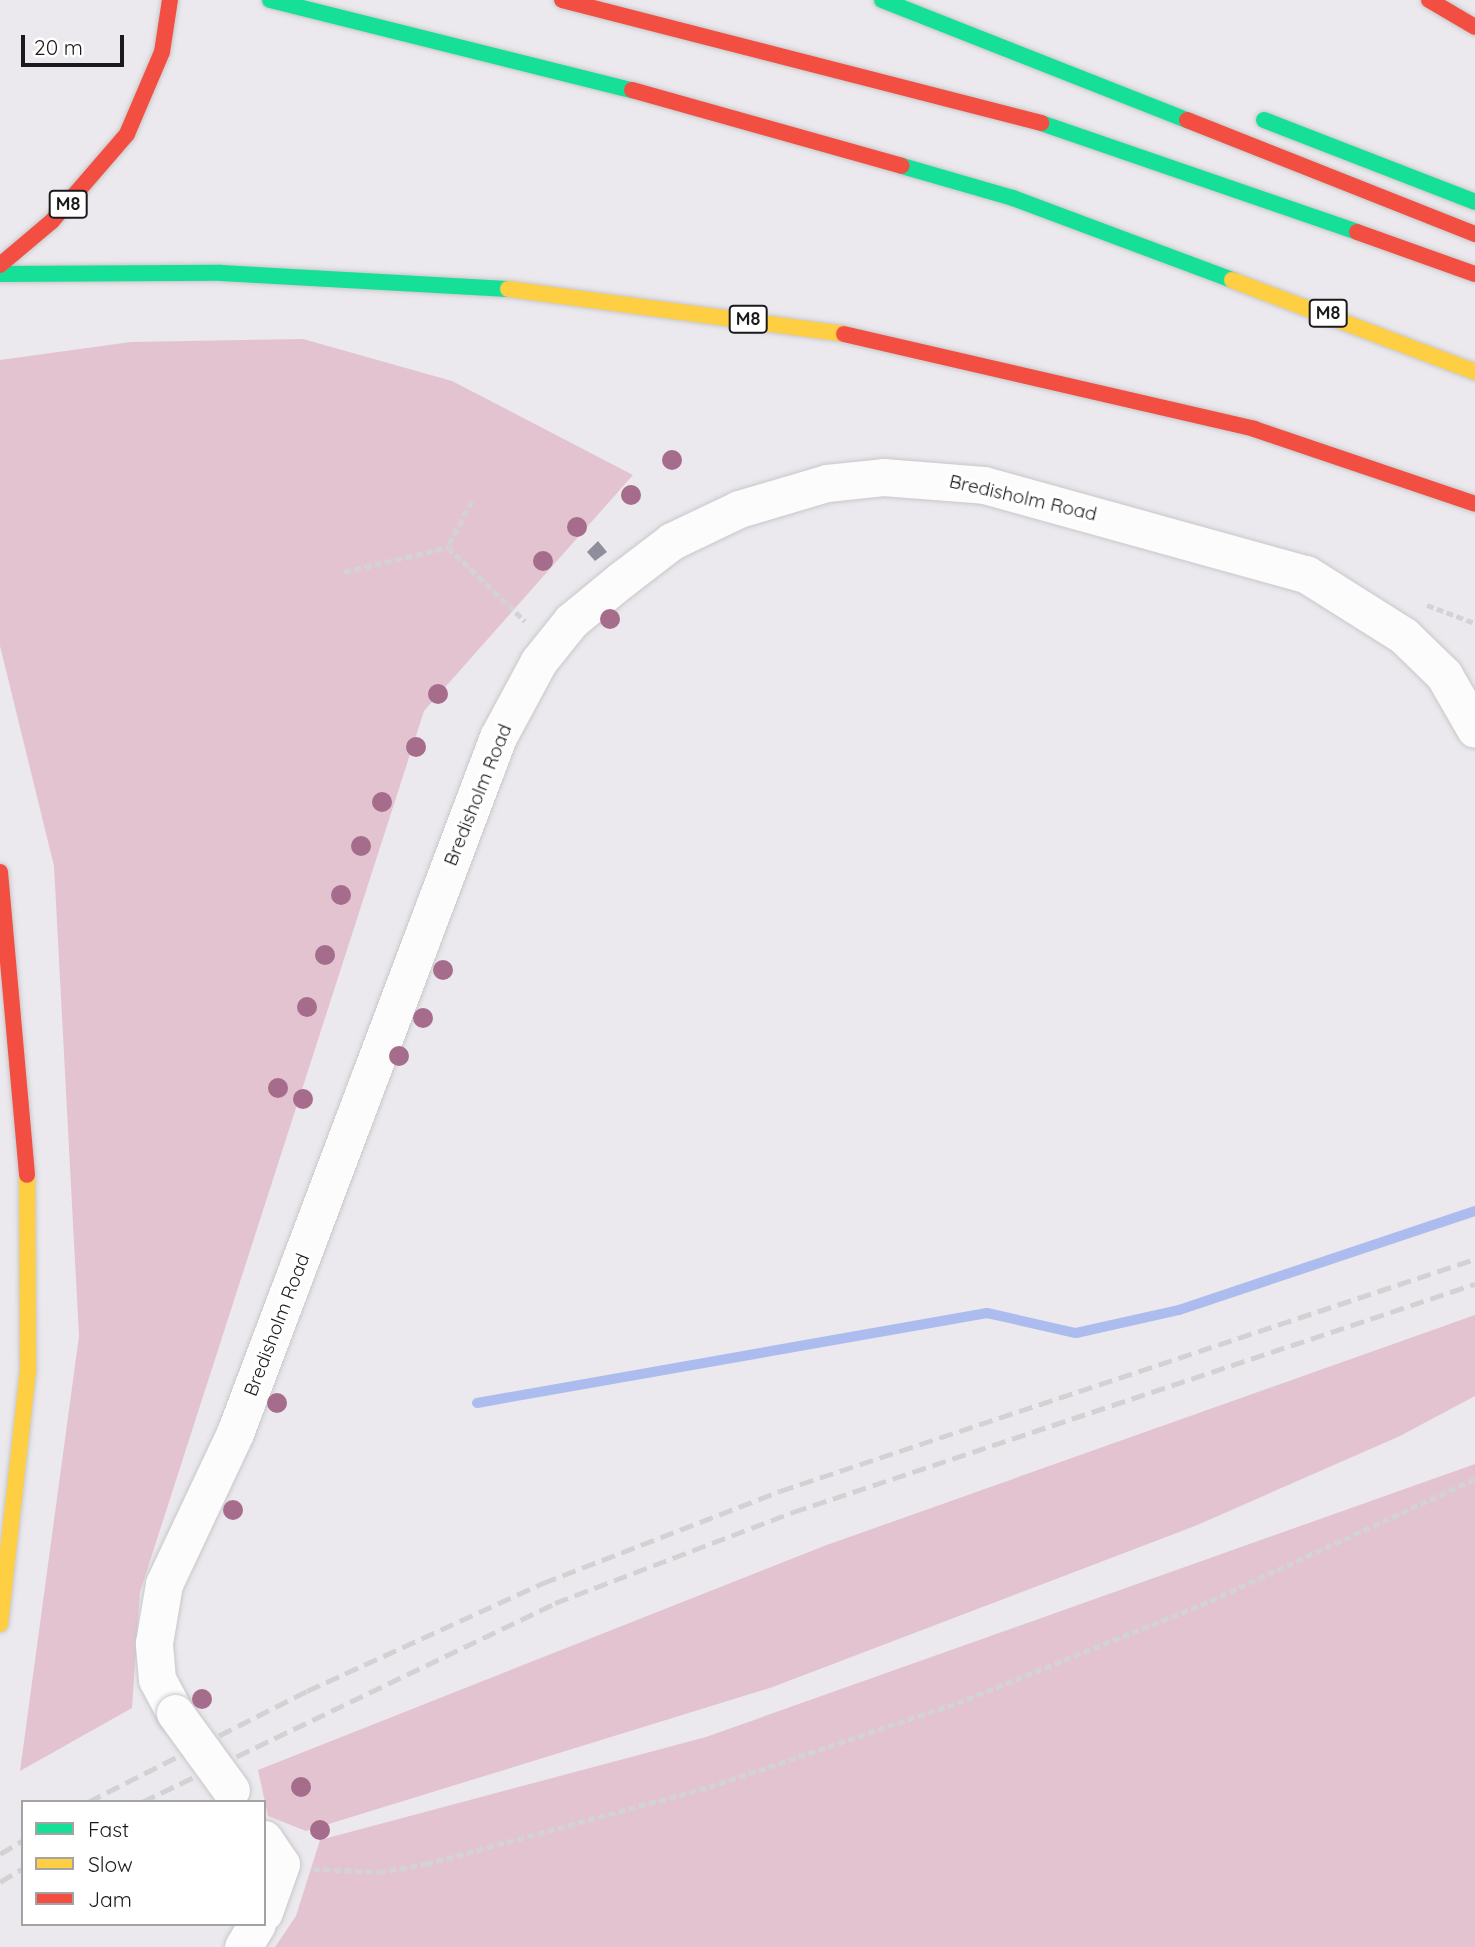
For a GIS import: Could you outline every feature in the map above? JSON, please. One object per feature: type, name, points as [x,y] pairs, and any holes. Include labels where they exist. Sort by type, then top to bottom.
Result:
[{"type":"highway","name":"M8","points":[[0,265],[52,220],[127,134],[162,52],[170,0]]},
{"type":"highway","name":"M8","points":[[270,0],[534,62],[1013,198],[1475,372]]},
{"type":"highway","points":[[562,0],[1063,129],[1475,274]]},
{"type":"highway","points":[[882,0],[1475,234]]},
{"type":"highway","points":[[1429,0],[1475,27]]},
{"type":"highway","points":[[1242,112],[1475,202]]},
{"type":"highway","name":"M8","points":[[0,274],[221,273],[533,290],[846,334],[1254,429],[1475,504]]},
{"type":"highway","points":[[0,872],[29,1203],[27,1370],[0,1624]]},
{"type":"street","name":"Bredisholm Road","points":[[234,1796],[175,1713],[157,1679],[155,1643],[164,1584],[235,1433],[498,737],[551,646],[571,621],[672,541],[739,509],[827,483],[938,479],[984,485],[1306,574],[1404,636],[1444,675],[1475,729]]},
{"type":"street","points":[[266,1899],[273,1852]]},
{"type":"street","points":[[243,1947],[256,1926]]},
{"type":"path","points":[[344,572],[448,547],[472,501]]},
{"type":"path","points":[[448,547],[551,646]]},
{"type":"path","points":[[273,1852],[338,1873],[426,1864],[709,1787],[983,1693],[1201,1605],[1475,1479]]},
{"type":"shaded area","points":[[303,339],[452,381],[633,475],[424,711],[140,1592],[132,1708],[20,1771],[79,1336],[54,866],[0,646],[0,360],[131,342]]},
{"type":"shaded area","points":[[1475,1315],[1475,1396],[1400,1436],[1195,1526],[770,1688],[306,1831],[268,1816],[258,1770],[824,1546]]},
{"type":"shaded area","points":[[1475,1464],[1475,1947],[275,1947],[296,1916],[320,1840],[706,1737]]},
{"type":"building","points":[[598,541],[607,552],[595,561],[587,552]]},
{"type":"waterway","points":[[477,1403],[987,1313],[1076,1333],[1179,1310],[1475,1211]]},
{"type":"railway","points":[[92,1800],[307,1691],[543,1583],[780,1491],[1475,1259]]},
{"type":"railway","points":[[146,1800],[555,1603],[793,1512],[1475,1284]]},
{"type":"railway","points":[[0,1854],[21,1841]]},
{"type":"railway","points":[[0,1882],[21,1869]]},
{"type":"traffic: fast","points":[[270,0],[632,90]]},
{"type":"traffic: fast","points":[[882,0],[1187,120]]},
{"type":"traffic: fast","points":[[1264,120],[1475,202]]},
{"type":"traffic: fast","points":[[1041,123],[1357,232]]},
{"type":"traffic: fast","points":[[902,166],[1013,198],[1232,280]]},
{"type":"traffic: fast","points":[[0,274],[221,273],[508,289]]},
{"type":"traffic: slow","points":[[1232,280],[1475,372]]},
{"type":"traffic: slow","points":[[508,289],[844,334]]},
{"type":"traffic: slow","points":[[0,1624],[28,1370],[27,1175]]},
{"type":"traffic: jam","points":[[0,265],[52,221],[127,134],[162,52],[170,0]]},
{"type":"traffic: jam","points":[[562,0],[1041,123]]},
{"type":"traffic: jam","points":[[1429,0],[1475,27]]},
{"type":"traffic: jam","points":[[632,90],[902,166]]},
{"type":"traffic: jam","points":[[1187,120],[1475,234]]},
{"type":"traffic: jam","points":[[1357,232],[1475,274]]},
{"type":"traffic: jam","points":[[844,334],[1254,429],[1475,504]]},
{"type":"traffic: jam","points":[[0,872],[27,1175]]}]
